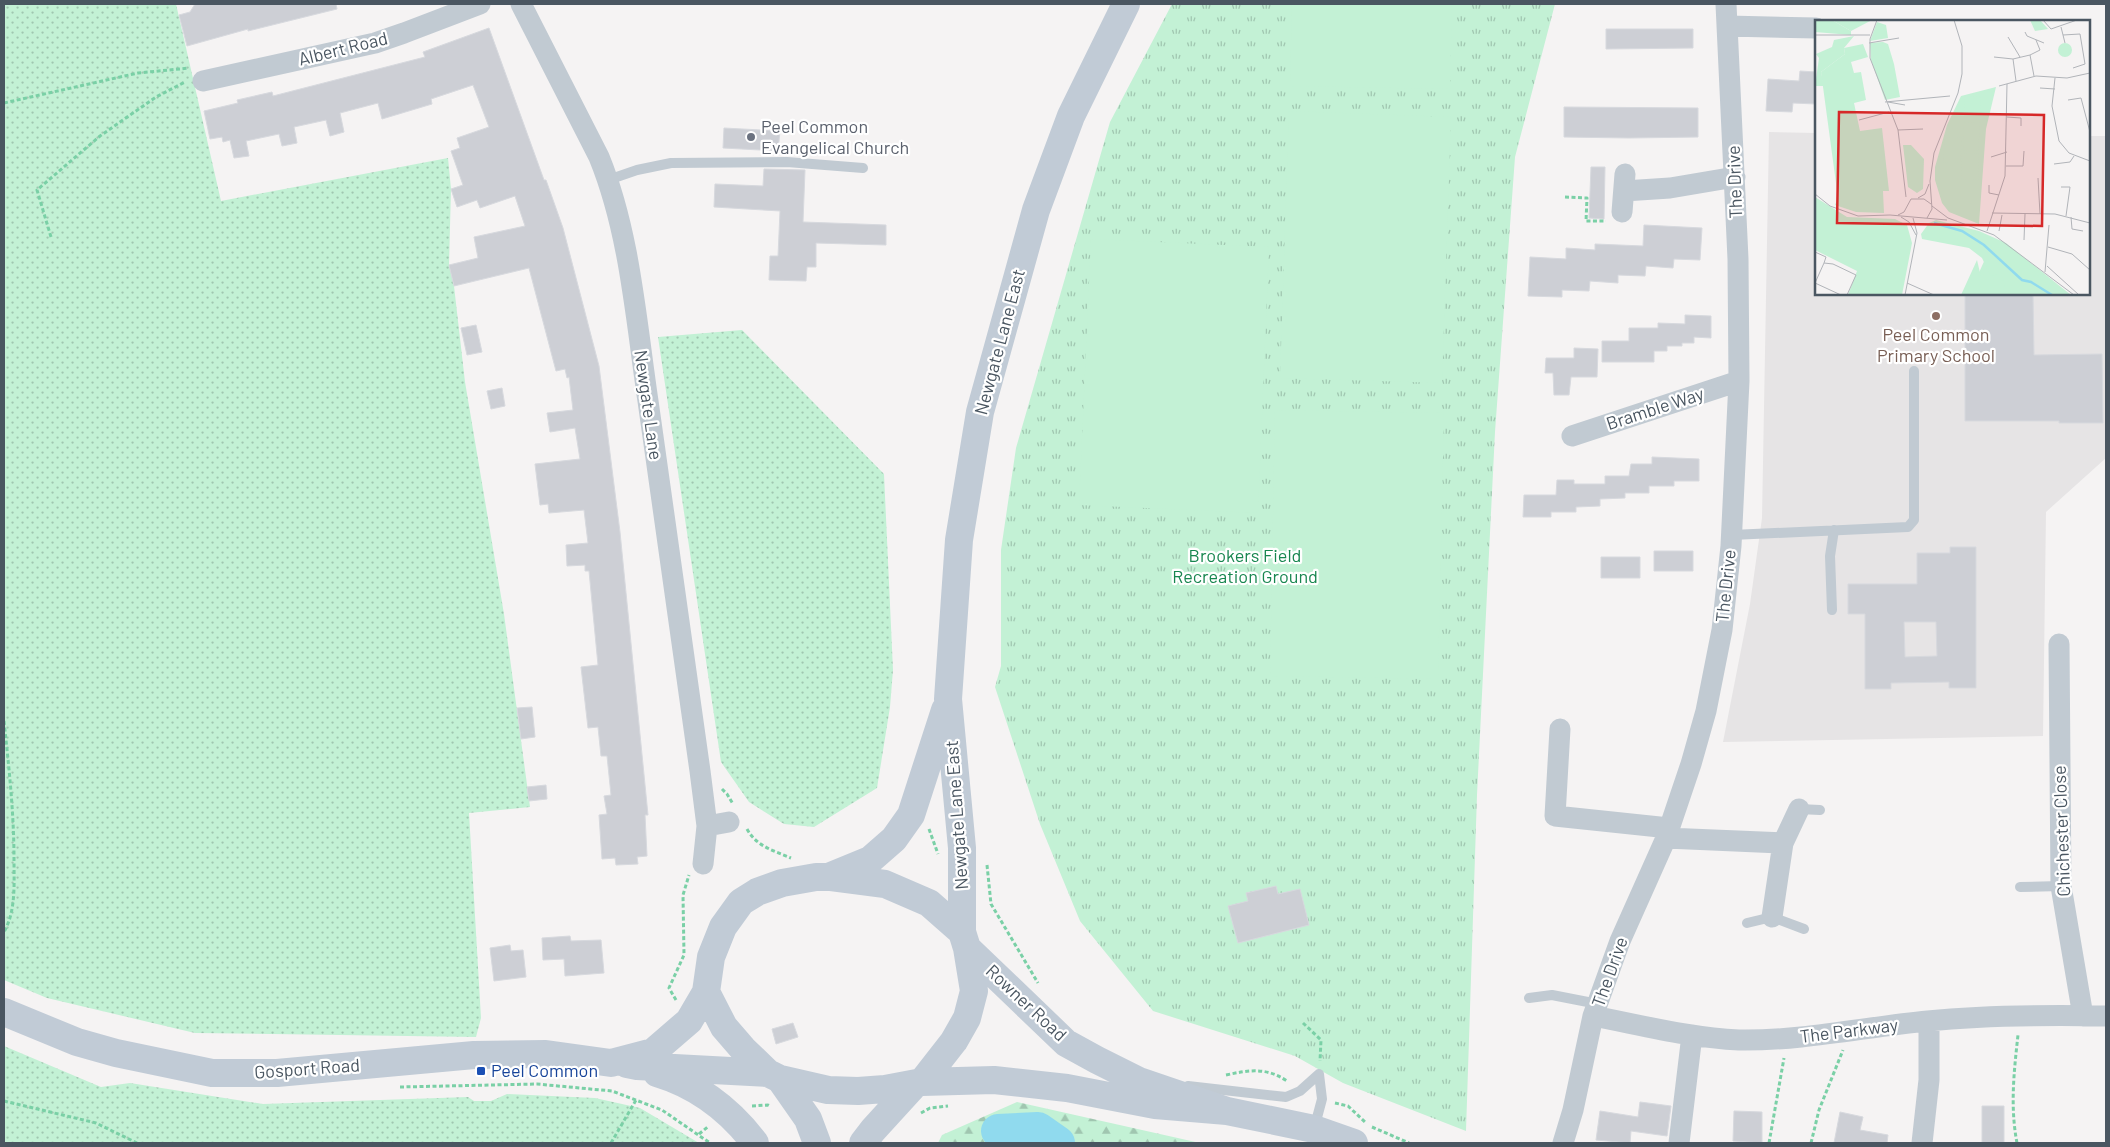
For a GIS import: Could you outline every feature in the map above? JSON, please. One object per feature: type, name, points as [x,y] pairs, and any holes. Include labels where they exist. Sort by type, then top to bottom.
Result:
[{"type":"main road","name":"Newgate Lane East","points":[[863,1143],[873,1130],[919,1083],[954,1041],[967,1018],[974,991],[965,940],[962,848],[948,699],[959,540],[980,412],[1036,210],[1071,116],[1126,4]]},
{"type":"main road","name":"Newgate Lane East","points":[[831,876],[870,860],[894,839],[911,816],[948,699]]},
{"type":"main road","name":"Rowner Road","points":[[831,876],[886,884],[929,903],[1066,1042],[1139,1081],[1227,1111]]},
{"type":"main road","points":[[628,1064],[653,1052],[689,1021],[706,992],[711,957],[722,927],[742,902],[758,892],[782,883],[831,876]]},
{"type":"main road","points":[[706,992],[724,1027],[743,1050],[774,1076],[808,1119],[817,1143]]},
{"type":"main road","name":"Gosport Road","points":[[4,1012],[77,1042],[116,1054],[212,1073],[277,1073],[474,1055],[546,1054],[628,1064]]},
{"type":"main road","name":"Rowner Road","points":[[628,1064],[774,1076],[828,1090],[885,1089],[919,1083],[994,1080],[1067,1088],[1155,1105],[1227,1111],[1314,1129],[1354,1143]]},
{"type":"main road","points":[[628,1064],[674,1078],[719,1104],[741,1125],[755,1143]]},
{"type":"street","name":"Albert Road","points":[[203,81],[404,34],[480,4]]},
{"type":"street","name":"Newgate Lane","points":[[521,4],[566,90],[608,180],[628,272],[700,771],[706,826],[703,864]]},
{"type":"street","name":"The Drive","points":[[1563,1143],[1573,1110],[1596,1010],[1620,941],[1667,833],[1691,764],[1706,711],[1722,630],[1732,535],[1739,381],[1738,258],[1726,4]]},
{"type":"street","points":[[1727,26],[1815,28]]},
{"type":"street","points":[[1624,192],[1670,188],[1735,177]]},
{"type":"street","name":"Bramble Way","points":[[1572,436],[1739,381]]},
{"type":"street","name":"Chichester Close","points":[[2059,644],[2061,886],[2083,1016]]},
{"type":"street","points":[[1560,729],[1555,816],[1667,833],[1782,843]]},
{"type":"street","points":[[1772,917],[1782,843],[1809,809]]},
{"type":"street","points":[[706,826],[737,820]]},
{"type":"street","name":"The Parkway","points":[[1596,1010],[1692,1035],[1739,1040],[1787,1038],[1929,1021],[2016,1016],[2106,1016]]},
{"type":"street","points":[[1922,1143],[1929,1080],[1929,1021]]},
{"type":"street","points":[[1679,1143],[1692,1035]]},
{"type":"lane","points":[[608,180],[636,170],[671,163],[787,162],[863,168]]},
{"type":"lane","points":[[1732,535],[1908,527],[1914,520],[1914,371]]},
{"type":"lane","points":[[1832,610],[1830,556],[1834,530]]},
{"type":"lane","points":[[2020,887],[2061,886]]},
{"type":"lane","points":[[1747,923],[1772,917],[1804,929]]},
{"type":"lane","points":[[1529,998],[1552,995],[1596,1010]]},
{"type":"lane","points":[[1139,1081],[1286,1097],[1300,1091],[1319,1074]]},
{"type":"lane","points":[[1314,1129],[1322,1099],[1319,1074]]},
{"type":"path","points":[[4,103],[138,72],[171,68],[192,68],[203,81]]},
{"type":"path","points":[[51,237],[37,190],[100,136],[156,98],[184,82],[203,81]]},
{"type":"path","points":[[1565,196],[1587,198],[1586,221],[1612,221],[1624,192]]},
{"type":"path","points":[[4,721],[14,815],[14,889],[9,922],[4,932]]},
{"type":"path","points":[[700,771],[727,794],[737,820],[750,835],[764,847],[796,860]]},
{"type":"path","points":[[986,861],[991,904],[1038,984]]},
{"type":"path","points":[[2016,1016],[2018,1035],[2012,1084],[2014,1126],[2017,1143]]},
{"type":"path","points":[[1303,1023],[1321,1040],[1319,1074]]},
{"type":"path","points":[[1811,1143],[1819,1110],[1843,1053],[1843,1032]]},
{"type":"path","points":[[1769,1143],[1787,1038]]},
{"type":"path","points":[[1217,1076],[1252,1069],[1278,1076],[1300,1091]]},
{"type":"path","points":[[1322,1099],[1348,1106],[1376,1130],[1409,1143]]},
{"type":"path","points":[[611,1143],[636,1100]]},
{"type":"path","points":[[4,1101],[96,1123],[137,1143]]},
{"type":"path","points":[[698,1134],[728,1112],[742,1107],[768,1104],[775,1109]]},
{"type":"path","points":[[916,1115],[930,1108],[950,1106]]},
{"type":"shaded area","points":[[1769,132],[1815,133],[1815,295],[2090,295],[2090,136],[2106,136],[2106,458],[2046,512],[2043,736],[1723,742],[1750,604],[1762,518]]},
{"type":"green space","points":[[4,4],[176,4],[221,201],[448,158],[451,189],[449,265],[454,286],[465,382],[504,614],[530,807],[469,813],[481,1018],[476,1037],[195,1033],[47,998],[4,980]]},
{"type":"green space","name":"Brookers Field Recreation Ground","points":[[1172,4],[1555,4],[1515,157],[1495,432],[1477,795],[1466,1131],[1343,1083],[1295,1056],[1153,1011],[1080,921],[1040,824],[995,687],[1001,666],[1001,550],[1016,448],[1110,122]]},
{"type":"green space","points":[[1292,4],[1452,4],[1450,89],[1290,86]]},
{"type":"green space","points":[[1289,111],[1451,117],[1442,383],[1280,378]]},
{"type":"green space","points":[[1091,239],[1269,247],[1258,513],[1079,505]]},
{"type":"green space","points":[[742,330],[884,474],[893,670],[890,707],[877,788],[814,827],[784,824],[749,802],[721,762],[658,337]]},
{"type":"green space","points":[[1275,410],[1444,413],[1438,679],[1270,676]]},
{"type":"green space","points":[[4,1046],[101,1087],[130,1083],[263,1104],[468,1097],[474,1101],[491,1101],[507,1094],[595,1098],[640,1108],[699,1143],[4,1143]]},
{"type":"green space","points":[[1017,1102],[1200,1143],[938,1143],[942,1135]]},
{"type":"building","points":[[195,4],[336,4],[337,9],[248,31],[248,29],[187,46],[179,15],[190,12]]},
{"type":"building","points":[[489,28],[563,228],[599,366],[620,532],[648,815],[645,815],[647,856],[637,857],[638,864],[616,865],[615,858],[602,859],[599,815],[607,814],[604,796],[611,795],[607,756],[601,756],[598,727],[588,728],[581,667],[598,665],[589,571],[585,571],[585,565],[567,566],[566,545],[588,543],[584,510],[549,513],[548,504],[540,505],[535,464],[580,459],[575,428],[550,432],[547,413],[573,410],[569,377],[567,378],[565,369],[556,371],[529,268],[454,286],[449,265],[478,258],[474,237],[525,226],[515,196],[480,208],[477,200],[457,207],[451,189],[463,185],[451,151],[460,148],[457,138],[489,127],[473,85],[431,99],[432,104],[382,119],[378,103],[340,113],[344,132],[330,136],[326,120],[294,127],[297,143],[282,146],[279,134],[246,141],[249,156],[234,158],[230,140],[223,142],[222,137],[210,139],[204,111],[238,103],[237,100],[272,92],[273,96],[425,57],[423,52]]},
{"type":"building","points":[[1606,29],[1693,29],[1693,48],[1606,49]]},
{"type":"building","points":[[1800,71],[1815,72],[1815,104],[1793,103],[1792,112],[1766,111],[1768,79],[1799,81]]},
{"type":"building","points":[[1564,107],[1698,108],[1698,137],[1564,137]]},
{"type":"building","name":"Peel Common Evangelical Church","points":[[724,128],[780,131],[778,151],[723,148]]},
{"type":"building","points":[[1591,167],[1605,167],[1604,219],[1589,218]]},
{"type":"building","points":[[764,169],[805,170],[803,222],[886,225],[886,245],[816,243],[816,267],[807,267],[806,281],[769,280],[770,256],[778,256],[780,211],[714,207],[715,184],[763,186]]},
{"type":"building","points":[[1644,225],[1702,228],[1700,260],[1674,259],[1673,268],[1646,266],[1645,276],[1618,275],[1618,283],[1590,281],[1589,291],[1562,290],[1562,297],[1528,296],[1530,257],[1566,259],[1566,248],[1595,250],[1595,244],[1643,246]]},
{"type":"building","points":[[1965,295],[2033,295],[2034,355],[2102,354],[2103,423],[1965,421]]},
{"type":"building","points":[[1685,315],[1711,316],[1711,338],[1694,337],[1694,343],[1682,343],[1682,346],[1667,346],[1667,351],[1654,351],[1654,362],[1602,362],[1602,341],[1629,341],[1629,328],[1658,328],[1658,323],[1685,324]]},
{"type":"building","points":[[476,325],[482,352],[467,355],[461,328]]},
{"type":"building","points":[[1574,348],[1598,349],[1597,377],[1571,377],[1569,395],[1554,395],[1553,373],[1545,373],[1546,358],[1574,358]]},
{"type":"building","points":[[502,388],[505,406],[491,409],[487,391]]},
{"type":"building","points":[[1652,457],[1699,459],[1699,481],[1674,481],[1674,486],[1649,486],[1649,493],[1625,493],[1625,498],[1600,499],[1600,506],[1576,507],[1576,512],[1551,512],[1551,517],[1523,517],[1524,495],[1556,495],[1557,480],[1574,480],[1574,484],[1605,484],[1605,476],[1629,476],[1631,464],[1652,464]]},
{"type":"building","points":[[1950,547],[1976,547],[1976,688],[1949,688],[1949,682],[1891,683],[1891,689],[1865,689],[1865,614],[1848,614],[1848,584],[1917,584],[1917,553],[1950,553]],"holes":[[[1904,622],[1936,622],[1937,656],[1905,657]]]},
{"type":"building","points":[[1654,551],[1693,551],[1693,571],[1654,571]]},
{"type":"building","points":[[1601,557],[1640,557],[1640,578],[1601,578]]},
{"type":"building","points":[[532,707],[535,737],[521,739],[517,708]]},
{"type":"building","points":[[546,785],[547,799],[529,801],[527,787]]},
{"type":"building","points":[[1276,886],[1278,894],[1300,889],[1309,925],[1238,943],[1228,906],[1248,901],[1246,893]]},
{"type":"building","points":[[570,936],[571,941],[601,940],[604,973],[565,976],[564,959],[543,960],[542,938]]},
{"type":"building","points":[[510,945],[511,951],[523,950],[526,977],[494,981],[490,948]]},
{"type":"building","points":[[793,1023],[798,1037],[776,1044],[772,1029]]},
{"type":"building","points":[[1640,1102],[1671,1106],[1667,1136],[1631,1131],[1630,1143],[1596,1140],[1600,1111],[1638,1117]]},
{"type":"building","points":[[1982,1106],[2004,1106],[2004,1143],[1982,1143]]},
{"type":"building","points":[[1734,1111],[1762,1112],[1762,1143],[1733,1141]]},
{"type":"building","points":[[1840,1112],[1863,1117],[1860,1130],[1888,1135],[1887,1143],[1834,1143]]},
{"type":"waterway","points":[[998,1131],[1038,1129],[1058,1143]]},
{"type":"place","name":"Peel Common Evangelical Church","points":[[751,137]]},
{"type":"place","name":"Peel Common Primary School","points":[[1936,316]]},
{"type":"place","name":"Peel Common","points":[[481,1071]]}]
